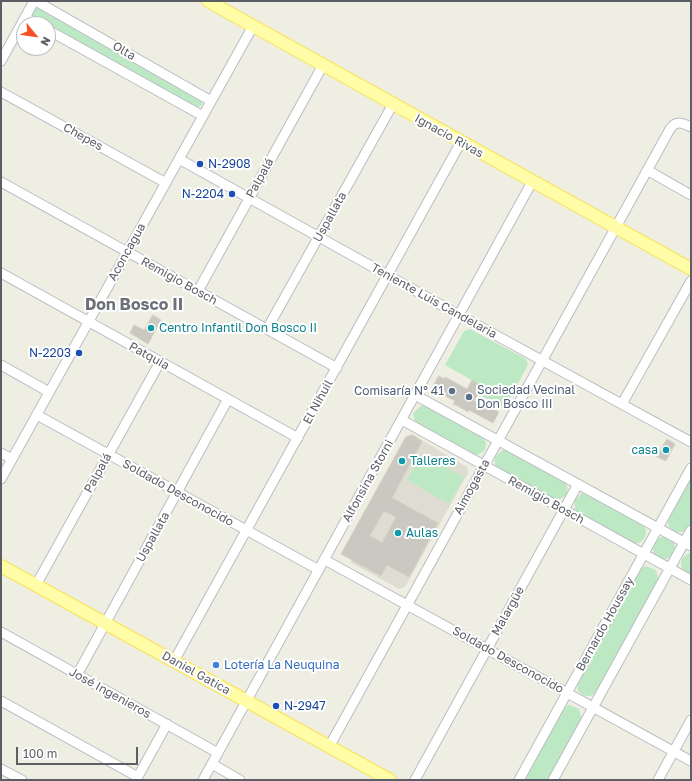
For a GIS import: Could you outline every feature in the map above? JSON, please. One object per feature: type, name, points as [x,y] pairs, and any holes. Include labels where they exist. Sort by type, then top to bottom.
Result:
[{"type":"main road","name":"Ignacio Rivas","points":[[208,1],[691,269]]},
{"type":"main road","name":"Daniel Gatica","points":[[1,566],[329,746],[375,776],[390,780]]},
{"type":"street","points":[[26,16],[35,1]]},
{"type":"street","name":"Olta","points":[[35,1],[211,101]]},
{"type":"street","name":"Aconcagua","points":[[2,476],[253,26]]},
{"type":"street","points":[[1,61],[16,34]]},
{"type":"street","name":"Olta","points":[[56,34],[203,116]]},
{"type":"street","name":"Palpalá","points":[[198,291],[323,65]]},
{"type":"street","name":"Chepes","points":[[1,92],[166,183]]},
{"type":"street","name":"Uspallata","points":[[267,329],[393,104]]},
{"type":"street","name":"Aimogasta","points":[[329,746],[672,125],[679,123],[691,127]]},
{"type":"street","name":"El Nihuil","points":[[174,661],[462,142]]},
{"type":"street","name":"Teniente Luis Candelaria","points":[[179,159],[691,442]]},
{"type":"street","points":[[647,170],[691,195]]},
{"type":"street","name":"Remigio Bosch","points":[[1,182],[337,368]]},
{"type":"street","name":"Alfonsina Storni","points":[[203,780],[532,182]]},
{"type":"street","name":"Patquia","points":[[1,274],[298,438]]},
{"type":"street","points":[[622,404],[691,281]]},
{"type":"street","name":"Palpalá","points":[[36,585],[160,362]]},
{"type":"street","points":[[1,365],[49,392]]},
{"type":"street","points":[[415,395],[688,544]]},
{"type":"street","name":"Uspallata","points":[[77,675],[228,399]]},
{"type":"street","name":"Soldado Desconocido","points":[[36,415],[319,570]]},
{"type":"street","name":"Remigio Bosch","points":[[402,420],[691,580]]},
{"type":"street","points":[[1,453],[12,459]]},
{"type":"street","name":"Bernardo Houssay","points":[[519,780],[691,468]]},
{"type":"street","name":"Malargüe","points":[[415,780],[578,484]]},
{"type":"street","points":[[553,780],[670,568],[688,544],[691,530]]},
{"type":"street","name":"Soldado Desconocido","points":[[324,560],[691,761]]},
{"type":"street","name":"José Ingenieros","points":[[1,632],[218,753]]},
{"type":"street","points":[[1,702],[137,778],[167,724]]},
{"type":"street","points":[[658,780],[691,720]]},
{"type":"street","points":[[212,764],[240,780]]},
{"type":"street","points":[[1,769],[22,780]]},
{"type":"shaded area","points":[[413,435],[467,467],[468,473],[405,587],[399,589],[350,562],[351,560],[341,554],[405,437]]},
{"type":"green space","points":[[36,8],[40,8],[54,16],[33,16],[32,14]]},
{"type":"green space","points":[[56,17],[202,100],[202,105],[196,108],[56,30]]},
{"type":"green space","points":[[470,329],[526,359],[528,365],[504,408],[478,394],[482,386],[445,365],[464,331]]},
{"type":"green space","points":[[422,405],[426,405],[483,436],[486,443],[485,450],[476,456],[415,424],[413,413]]},
{"type":"green space","points":[[504,449],[508,449],[565,481],[568,488],[564,497],[554,500],[497,469],[495,465],[495,457]]},
{"type":"green space","points":[[422,454],[464,477],[449,504],[407,480]]},
{"type":"green space","points":[[691,474],[691,523],[683,532],[675,532],[669,527],[667,519]]},
{"type":"green space","points":[[582,493],[586,493],[643,524],[646,531],[645,538],[636,544],[632,544],[576,512],[574,501]]},
{"type":"green space","points":[[660,537],[668,537],[675,544],[675,552],[668,559],[660,559],[653,552],[653,544]]},
{"type":"green space","points":[[691,552],[691,577],[682,568],[681,563],[683,557]]},
{"type":"green space","points":[[646,566],[656,570],[659,580],[596,693],[591,696],[584,696],[578,691],[577,683],[639,569]]},
{"type":"green space","points":[[569,705],[579,709],[582,719],[549,780],[522,780],[563,708]]},
{"type":"building","name":"Centro Infantil Don Bosco II","points":[[153,315],[161,320],[148,344],[130,333],[134,325],[144,330]]},
{"type":"building","points":[[439,376],[444,379],[445,377],[467,389],[472,380],[482,386],[474,401],[489,409],[490,407],[499,412],[493,423],[469,410],[468,412],[453,404],[455,401],[437,392],[438,390],[433,387]]},
{"type":"building","name":"Aulas","points":[[413,435],[422,441],[392,498],[438,523],[409,577],[387,565],[381,576],[341,554],[406,437]],"holes":[[[384,511],[396,517],[382,543],[370,536]]]},
{"type":"building","name":"casa","points":[[667,439],[675,444],[666,461],[657,457]]},
{"type":"place","name":"N-2908","points":[[200,164]]},
{"type":"place","name":"N-2204","points":[[232,194]]},
{"type":"place","name":"Centro Infantil Don Bosco II","points":[[151,328]]},
{"type":"place","name":"N-2203","points":[[79,353]]},
{"type":"place","name":"Comisaría N° 41","points":[[452,391]]},
{"type":"place","name":"Sociedad Vecinal Don Bosco III","points":[[469,397]]},
{"type":"place","name":"casa","points":[[666,450]]},
{"type":"place","name":"Talleres","points":[[402,461]]},
{"type":"place","name":"Aulas","points":[[398,533]]},
{"type":"place","name":"Lotería La Neuquina","points":[[216,665]]},
{"type":"place","name":"N-2947","points":[[276,706]]},
{"type":"district","name":"Don Bosco II","points":[[134,305]]}]
